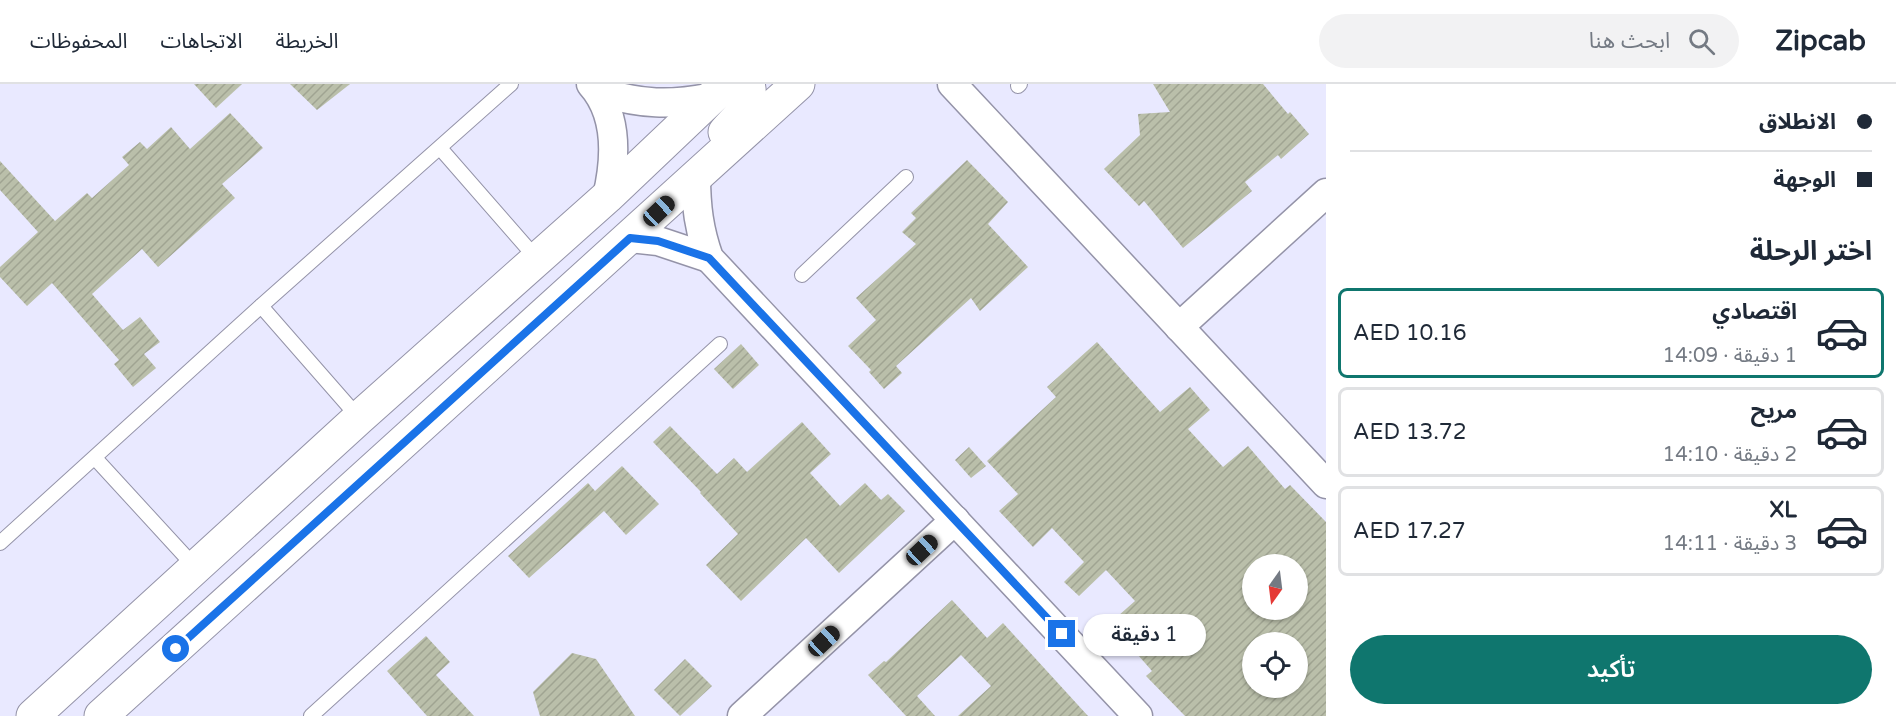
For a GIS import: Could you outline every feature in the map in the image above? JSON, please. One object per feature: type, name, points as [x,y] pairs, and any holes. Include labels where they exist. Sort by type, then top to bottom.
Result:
[{"type":"main road","points":[[696,176],[704,158],[717,139],[748,105],[751,93],[748,84]]},
{"type":"main road","points":[[101,716],[798,84]]},
{"type":"main road","points":[[33,716],[359,418],[607,197],[720,91]]},
{"type":"street","points":[[952,84],[1326,484]]},
{"type":"street","points":[[595,88],[627,100],[656,104],[684,103],[720,91]]},
{"type":"street","points":[[595,88],[610,117],[614,144],[614,171],[607,197]]},
{"type":"street","points":[[696,176],[696,207],[701,234],[709,258],[1138,716]]},
{"type":"street","points":[[1179,327],[1326,193]]},
{"type":"street","points":[[630,238],[658,241],[709,258]]},
{"type":"street","points":[[742,716],[955,520]]},
{"type":"lane","points":[[0,543],[261,306],[511,84]]},
{"type":"lane","points":[[440,148],[537,259]]},
{"type":"lane","points":[[802,275],[906,177]]},
{"type":"lane","points":[[261,306],[359,418]]},
{"type":"lane","points":[[311,716],[720,344]]},
{"type":"lane","points":[[95,458],[196,568]]},
{"type":"building","points":[[194,84],[242,84],[216,108]]},
{"type":"building","points":[[290,84],[350,84],[317,110]]},
{"type":"building","points":[[1153,84],[1263,84],[1288,114],[1290,112],[1309,134],[1281,159],[1278,155],[1245,182],[1252,191],[1183,248],[1144,201],[1139,206],[1104,169],[1140,135],[1138,114],[1170,112]]},
{"type":"building","points":[[230,113],[263,148],[222,184],[235,198],[158,267],[142,249],[92,294],[123,330],[140,317],[160,342],[144,354],[156,368],[133,387],[114,364],[119,360],[52,283],[27,306],[0,277],[0,267],[38,232],[0,190],[0,161],[55,221],[87,193],[92,198],[129,165],[122,157],[140,142],[147,149],[171,127],[190,149]]},
{"type":"building","points":[[967,160],[1008,202],[988,224],[1028,267],[980,311],[971,298],[896,366],[902,373],[884,389],[869,372],[871,370],[848,346],[876,320],[856,298],[916,244],[902,232],[916,218],[911,213]]},
{"type":"building","points":[[1097,342],[1160,412],[1190,387],[1210,410],[1188,429],[1223,467],[1248,446],[1285,489],[1290,485],[1326,522],[1326,716],[1185,716],[1146,676],[1152,671],[1110,623],[1135,601],[1106,570],[1079,596],[1064,582],[1084,562],[1052,528],[1033,547],[999,511],[1018,494],[987,461],[1056,397],[1047,387]]},
{"type":"building","points":[[741,344],[759,365],[733,389],[714,369]]},
{"type":"building","points":[[802,422],[831,454],[810,473],[840,506],[865,483],[881,500],[888,494],[905,511],[839,573],[806,538],[741,601],[706,565],[738,534],[653,442],[670,426],[717,474],[734,458],[747,472]]},
{"type":"building","points":[[969,447],[986,466],[971,478],[955,460]]},
{"type":"building","points":[[622,466],[659,504],[626,535],[604,511],[529,578],[508,556],[588,483],[595,491]]},
{"type":"building","points":[[952,600],[987,638],[1003,623],[1088,716],[958,716],[991,686],[961,655],[917,696],[935,716],[906,716],[868,675],[884,661],[886,662]]},
{"type":"building","points":[[426,636],[450,662],[436,675],[474,716],[427,716],[387,671]]},
{"type":"building","points":[[572,653],[596,659],[635,716],[540,716],[533,692]]},
{"type":"building","points":[[685,659],[712,686],[680,716],[654,690]]},
{"type":"route","points":[[176,649],[630,238],[658,241],[709,258],[1062,634]]}]
